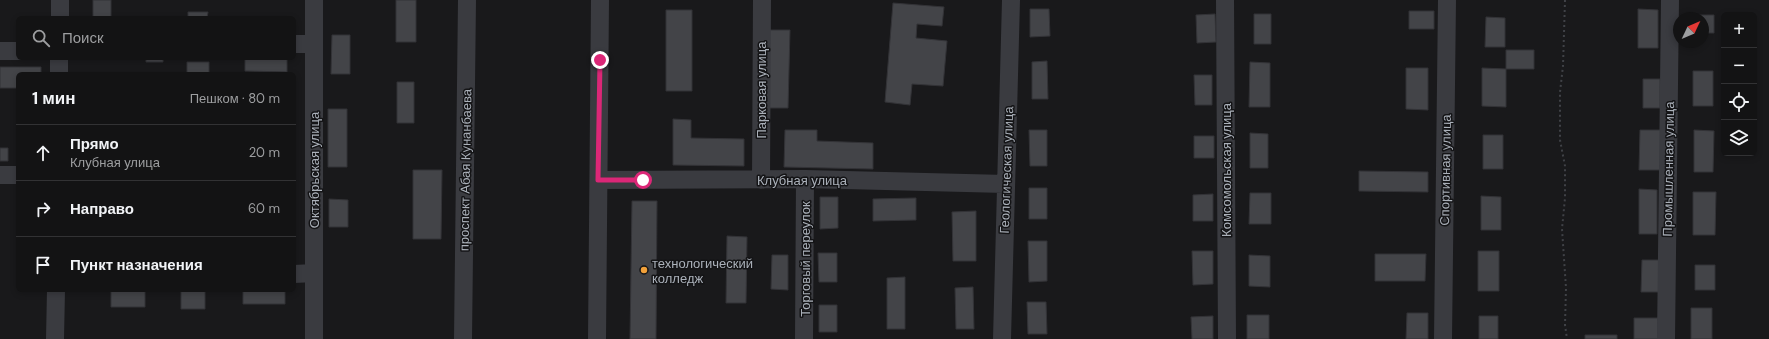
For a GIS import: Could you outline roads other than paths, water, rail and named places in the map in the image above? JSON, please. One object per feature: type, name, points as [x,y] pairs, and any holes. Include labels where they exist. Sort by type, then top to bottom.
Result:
[{"type":"street","points":[[60,0],[60,16]]},
{"type":"street","name":"Октябрьская улица","points":[[314,0],[314,339]]},
{"type":"street","name":"проспект Абая Кунанбаева","points":[[463,339],[467,0]]},
{"type":"street","points":[[597,339],[600,0]]},
{"type":"street","name":"Парковая улица","points":[[761,180],[762,0]]},
{"type":"street","name":"Геологическая улица","points":[[1002,339],[1011,0]]},
{"type":"street","name":"Комсомольская улица","points":[[1225,0],[1227,339]]},
{"type":"street","name":"Спортивная улица","points":[[1443,339],[1447,0]]},
{"type":"street","name":"Промышленная улица","points":[[1666,339],[1670,0]]},
{"type":"street","points":[[296,44],[314,44]]},
{"type":"street","points":[[0,51],[16,51]]},
{"type":"street","points":[[59,60],[59,72]]},
{"type":"street","points":[[0,175],[16,175]]},
{"type":"street","name":"Клубная улица","points":[[598,180],[805,180],[1006,184]]},
{"type":"street","name":"Торговый переулок","points":[[804,339],[805,180]]},
{"type":"street","points":[[296,274],[314,273]]},
{"type":"street","points":[[55,339],[56,292]]},
{"type":"place","name":"технологический колледж","points":[[644,270]]}]
